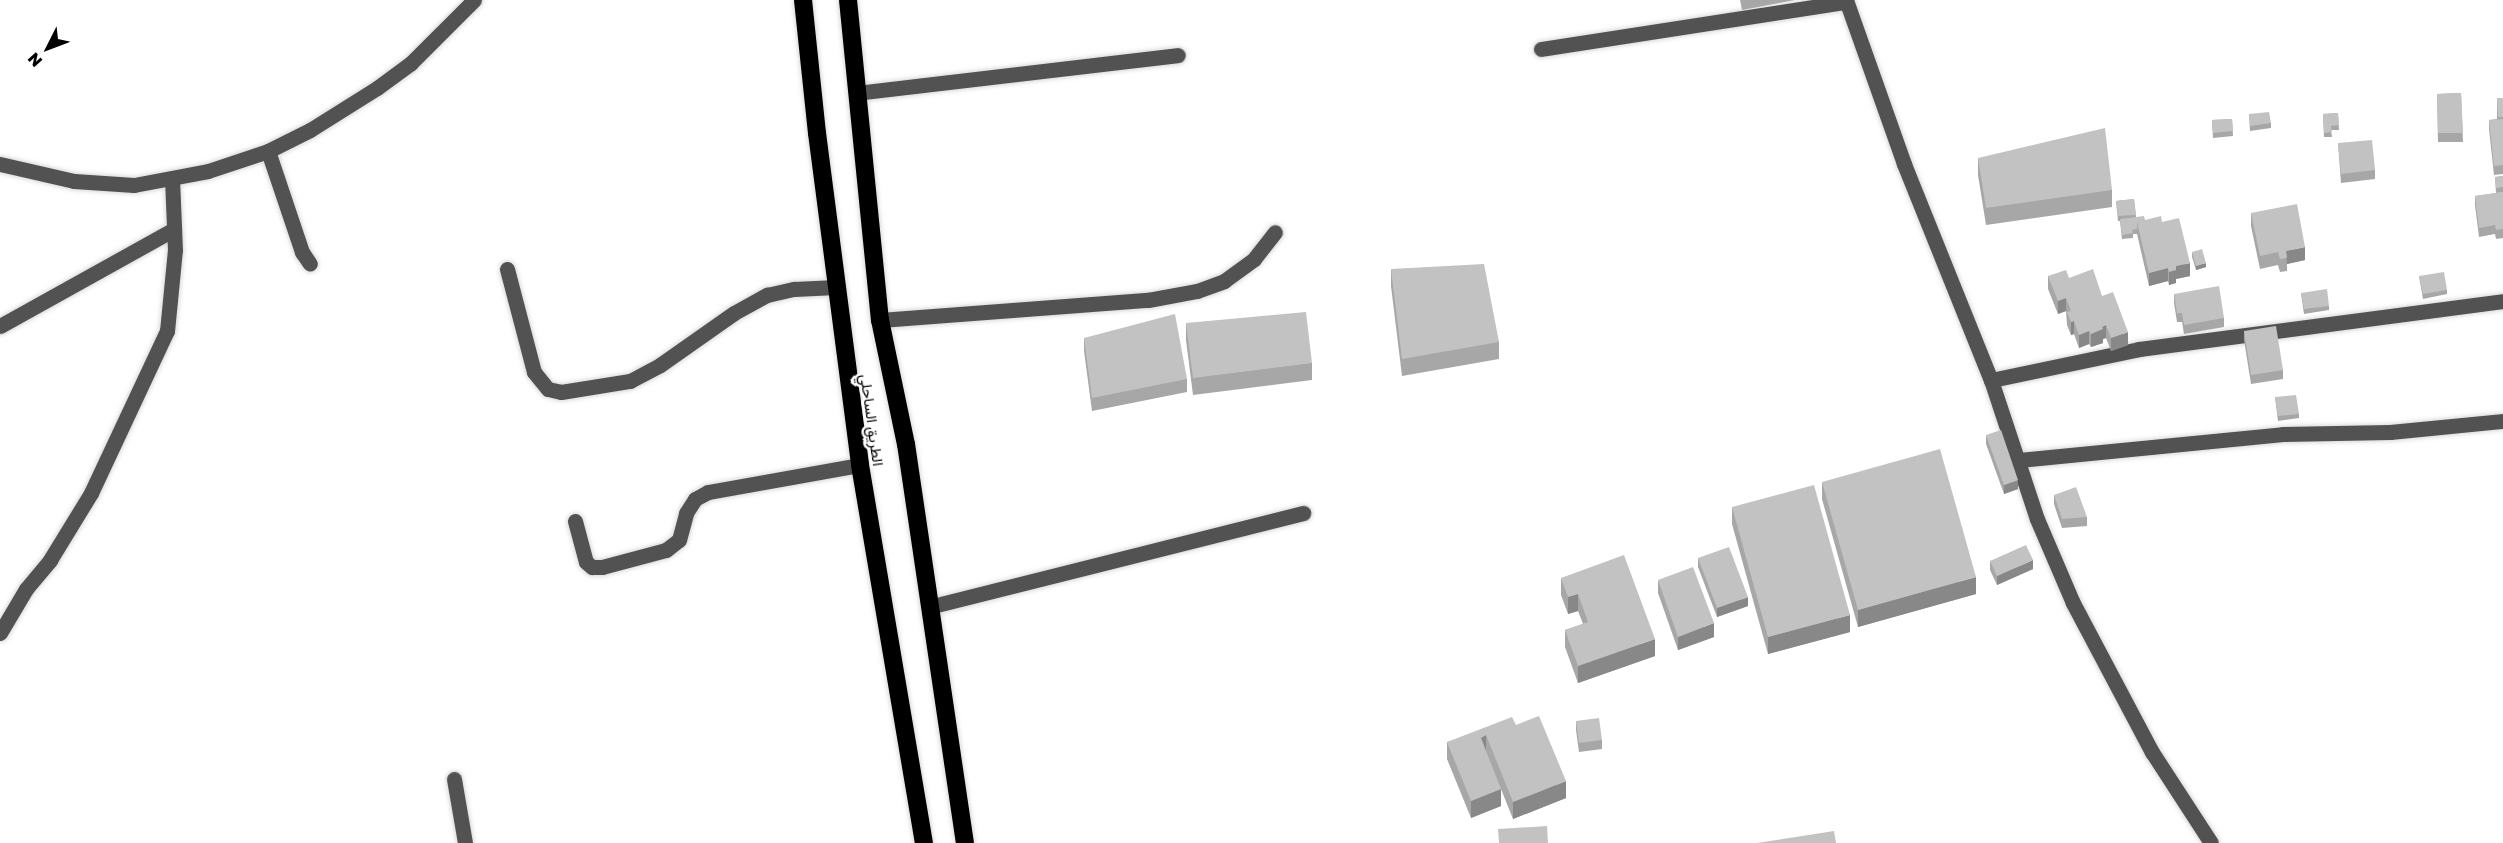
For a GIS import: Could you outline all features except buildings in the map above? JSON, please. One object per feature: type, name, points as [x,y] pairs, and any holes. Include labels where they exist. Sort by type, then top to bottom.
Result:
[{"type":"highway","name":"الطريق الساحلي","points":[[803,0],[836,287],[860,465],[924,843]]},
{"type":"highway","name":"الطريق الساحلي","points":[[848,0],[880,320],[906,444],[965,843]]},
{"type":"street","points":[[0,164],[75,181],[134,185],[208,171],[268,151],[310,130],[377,88],[411,63],[474,0]]},
{"type":"street","points":[[1541,49],[1846,1],[1900,153],[1991,380],[2037,519],[2073,603],[2152,752],[2211,843]]},
{"type":"street","points":[[856,93],[1178,56]]},
{"type":"street","points":[[268,151],[302,252],[310,264]]},
{"type":"street","points":[[0,633],[26,589],[50,560],[91,493],[168,331],[175,250],[172,179]]},
{"type":"street","points":[[0,326],[174,229]]},
{"type":"street","points":[[880,320],[1148,300],[1197,291],[1224,281],[1247,265],[1275,232]]},
{"type":"street","points":[[507,269],[534,372],[548,389],[561,392],[630,381],[660,366],[734,313],[767,294],[794,289],[836,287]]},
{"type":"street","points":[[1991,380],[2139,349],[2503,301]]},
{"type":"street","points":[[2019,460],[2283,434],[2390,432],[2503,422]]},
{"type":"street","points":[[575,521],[586,562],[592,567],[602,567],[666,550],[679,540],[686,513],[695,500],[708,492],[860,465]]},
{"type":"street","points":[[929,607],[1303,513]]},
{"type":"street","points":[[454,779],[465,843]]}]
